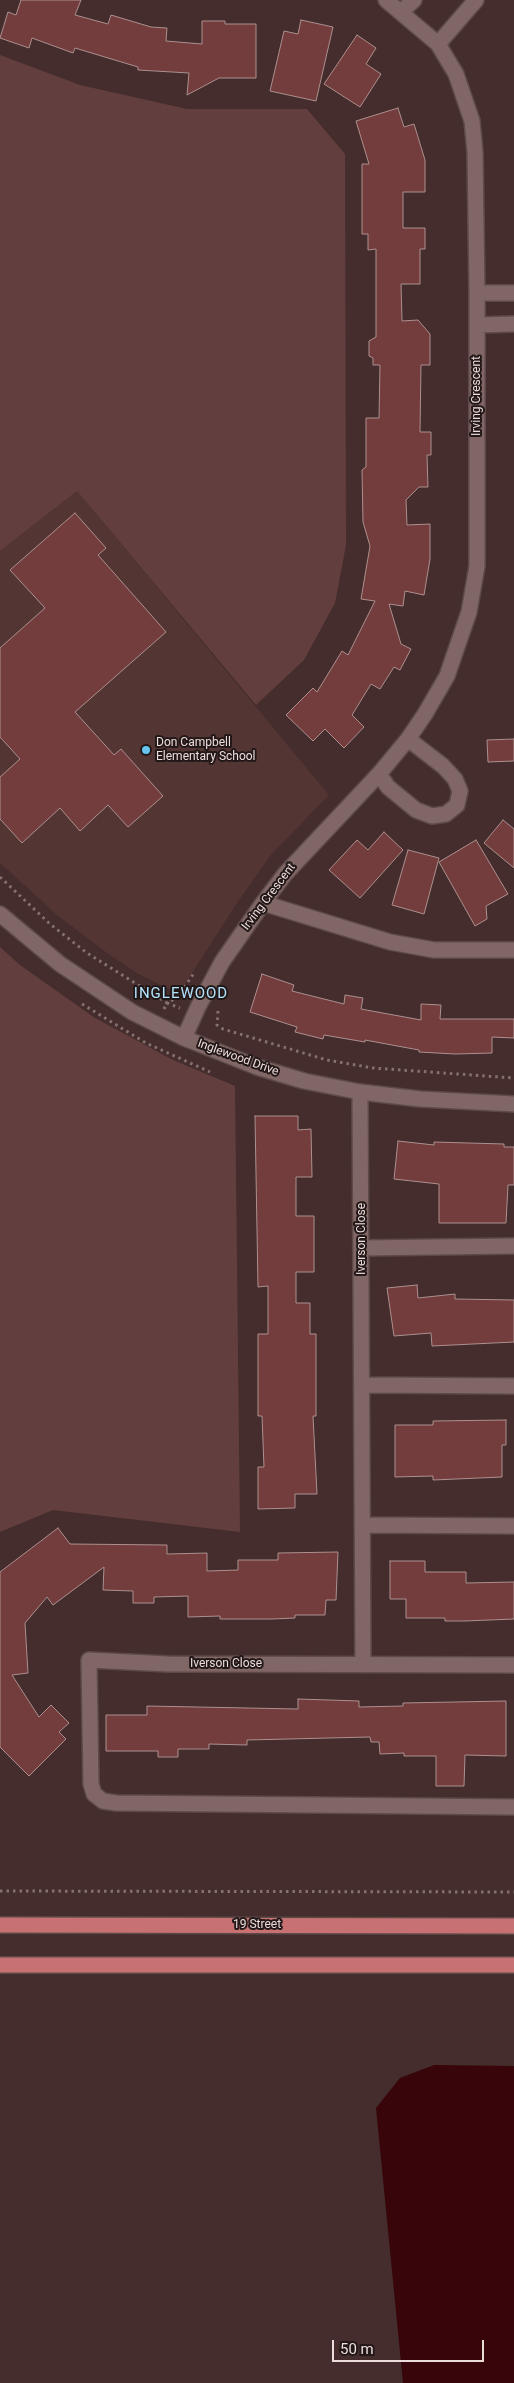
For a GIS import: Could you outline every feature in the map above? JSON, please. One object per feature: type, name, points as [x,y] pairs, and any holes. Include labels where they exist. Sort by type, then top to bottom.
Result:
[{"type":"main road","name":"19 Street","points":[[0,1925],[514,1926]]},
{"type":"main road","points":[[0,1965],[514,1965]]},
{"type":"street","name":"Irving Crescent","points":[[184,1038],[222,962],[263,903],[302,855],[379,774],[408,740],[447,676],[470,612],[476,566],[477,325],[475,152],[472,121],[456,74],[438,44],[402,11],[386,0]]},
{"type":"street","points":[[402,11],[414,0]]},
{"type":"street","points":[[438,44],[476,0]]},
{"type":"street","points":[[477,293],[514,293]]},
{"type":"street","points":[[477,325],[514,324]]},
{"type":"street","points":[[379,774],[388,786],[416,810],[432,816],[446,814],[457,805],[460,791],[454,779],[443,766],[408,740]]},
{"type":"street","points":[[263,903],[390,942],[434,950],[514,950]]},
{"type":"street","name":"Inglewood Drive","points":[[0,914],[32,943],[82,980],[132,1012],[184,1038],[257,1067],[304,1081],[360,1092],[420,1099],[514,1104]]},
{"type":"street","name":"Iverson Close","points":[[360,1092],[363,1665]]},
{"type":"street","points":[[362,1248],[514,1246]]},
{"type":"street","points":[[362,1386],[514,1386]]},
{"type":"street","points":[[362,1525],[514,1526]]},
{"type":"street","name":"Iverson Close","points":[[514,1665],[168,1664],[90,1660],[91,1784],[94,1794],[103,1801],[116,1803],[514,1807]]},
{"type":"path","points":[[0,877],[50,924],[86,953],[167,1002],[178,997],[197,968]]},
{"type":"path","points":[[82,1004],[146,1043],[210,1072]]},
{"type":"path","points":[[219,1007],[216,1020],[217,1024],[223,1029],[327,1060],[373,1068],[514,1078]]},
{"type":"path","points":[[0,1891],[514,1892]]},
{"type":"shaded area","points":[[0,55],[80,85],[187,109],[307,109],[345,154],[346,545],[335,603],[304,660],[256,705],[77,491],[0,551]]},
{"type":"shaded area","name":"Don Campbell Elementary School","points":[[77,491],[329,795],[270,856],[183,987],[175,992],[135,972],[107,953],[57,915],[0,863],[0,551]]},
{"type":"shaded area","points":[[0,947],[20,965],[95,1018],[173,1060],[235,1086],[240,1532],[53,1510],[0,1532]]},
{"type":"shaded area","points":[[434,2065],[514,2066],[514,2383],[403,2383],[376,2108],[400,2078]]},
{"type":"building","points":[[21,0],[81,0],[75,15],[108,24],[111,15],[151,27],[167,28],[166,41],[202,44],[202,21],[225,21],[225,24],[256,24],[256,78],[219,78],[187,95],[189,73],[138,70],[138,67],[75,48],[73,53],[32,38],[29,48],[0,38],[8,12],[16,15]]},
{"type":"building","points":[[301,20],[333,27],[316,101],[270,91],[284,31],[298,34]]},
{"type":"building","points":[[357,35],[376,48],[366,64],[381,74],[360,107],[324,84]]},
{"type":"building","points":[[398,108],[404,127],[414,124],[425,160],[425,192],[403,192],[403,228],[425,228],[425,249],[420,249],[420,284],[401,284],[402,321],[418,320],[430,334],[430,365],[421,365],[420,432],[431,432],[431,455],[427,455],[428,487],[419,487],[406,500],[407,525],[430,524],[430,559],[424,595],[405,591],[403,606],[389,604],[401,644],[411,649],[400,670],[394,667],[380,689],[371,684],[352,715],[364,727],[344,748],[325,729],[313,741],[286,715],[313,688],[317,692],[342,651],[348,655],[375,601],[361,599],[370,546],[363,522],[362,470],[366,467],[366,418],[379,418],[380,365],[373,365],[373,358],[369,356],[369,341],[376,337],[376,249],[368,250],[368,234],[362,234],[362,164],[369,164],[356,121]]},
{"type":"building","points":[[75,513],[106,548],[98,555],[166,632],[75,712],[114,755],[121,749],[163,796],[128,827],[108,805],[80,831],[60,808],[22,843],[0,819],[0,777],[20,759],[0,737],[0,648],[45,608],[10,570]]},
{"type":"building","points":[[514,739],[514,761],[488,762],[487,740]]},
{"type":"building","points":[[503,820],[514,829],[514,868],[484,843]]},
{"type":"building","points":[[384,832],[403,850],[360,898],[329,870],[357,840],[368,850]]},
{"type":"building","points":[[476,840],[508,894],[486,906],[487,919],[475,926],[439,862]]},
{"type":"building","points":[[408,850],[439,858],[424,914],[392,905]]},
{"type":"building","points":[[262,974],[294,985],[292,991],[344,1004],[345,995],[363,998],[361,1009],[421,1020],[421,1004],[441,1005],[440,1019],[514,1019],[514,1038],[492,1037],[492,1053],[455,1054],[419,1052],[419,1050],[365,1040],[365,1042],[324,1035],[323,1039],[295,1032],[297,1027],[250,1012]]},
{"type":"building","points":[[255,1116],[298,1116],[298,1130],[311,1129],[312,1177],[296,1177],[296,1216],[314,1216],[314,1272],[296,1272],[296,1303],[310,1303],[310,1334],[316,1334],[316,1416],[313,1416],[317,1494],[295,1494],[295,1508],[258,1509],[258,1467],[264,1467],[262,1416],[258,1416],[258,1334],[268,1334],[268,1286],[258,1287]]},
{"type":"building","points":[[398,1141],[434,1145],[434,1142],[504,1144],[504,1147],[514,1147],[514,1185],[508,1185],[506,1223],[439,1223],[439,1184],[394,1179]]},
{"type":"building","points":[[417,1285],[418,1298],[455,1294],[455,1299],[514,1300],[514,1342],[432,1346],[431,1333],[394,1336],[387,1288]]},
{"type":"building","points":[[506,1420],[506,1445],[502,1445],[502,1477],[433,1480],[433,1476],[395,1477],[395,1425],[433,1425],[433,1421]]},
{"type":"building","points":[[58,1528],[70,1544],[167,1545],[167,1554],[207,1553],[207,1571],[238,1570],[238,1560],[278,1560],[278,1553],[338,1552],[336,1600],[326,1600],[325,1615],[295,1615],[295,1618],[272,1619],[220,1619],[220,1616],[188,1617],[188,1596],[154,1597],[154,1603],[133,1603],[133,1591],[103,1590],[104,1567],[53,1605],[47,1597],[25,1623],[28,1673],[12,1675],[39,1717],[51,1705],[69,1723],[59,1732],[66,1739],[29,1776],[0,1747],[0,1572]]},
{"type":"building","points":[[390,1561],[425,1561],[425,1572],[466,1572],[466,1583],[514,1582],[514,1619],[445,1621],[445,1618],[406,1618],[406,1599],[390,1599]]},
{"type":"building","points":[[298,1699],[359,1701],[359,1707],[403,1706],[403,1703],[506,1701],[506,1756],[465,1755],[464,1786],[436,1786],[436,1756],[404,1756],[404,1753],[380,1754],[379,1742],[371,1742],[370,1737],[247,1740],[247,1745],[209,1744],[209,1749],[178,1749],[178,1757],[158,1757],[158,1751],[106,1751],[106,1715],[147,1715],[147,1706],[298,1709]]},
{"type":"place","name":"Don Campbell Elementary School","points":[[146,750]]},
{"type":"district","name":"INGLEWOOD","points":[[181,994]]}]
